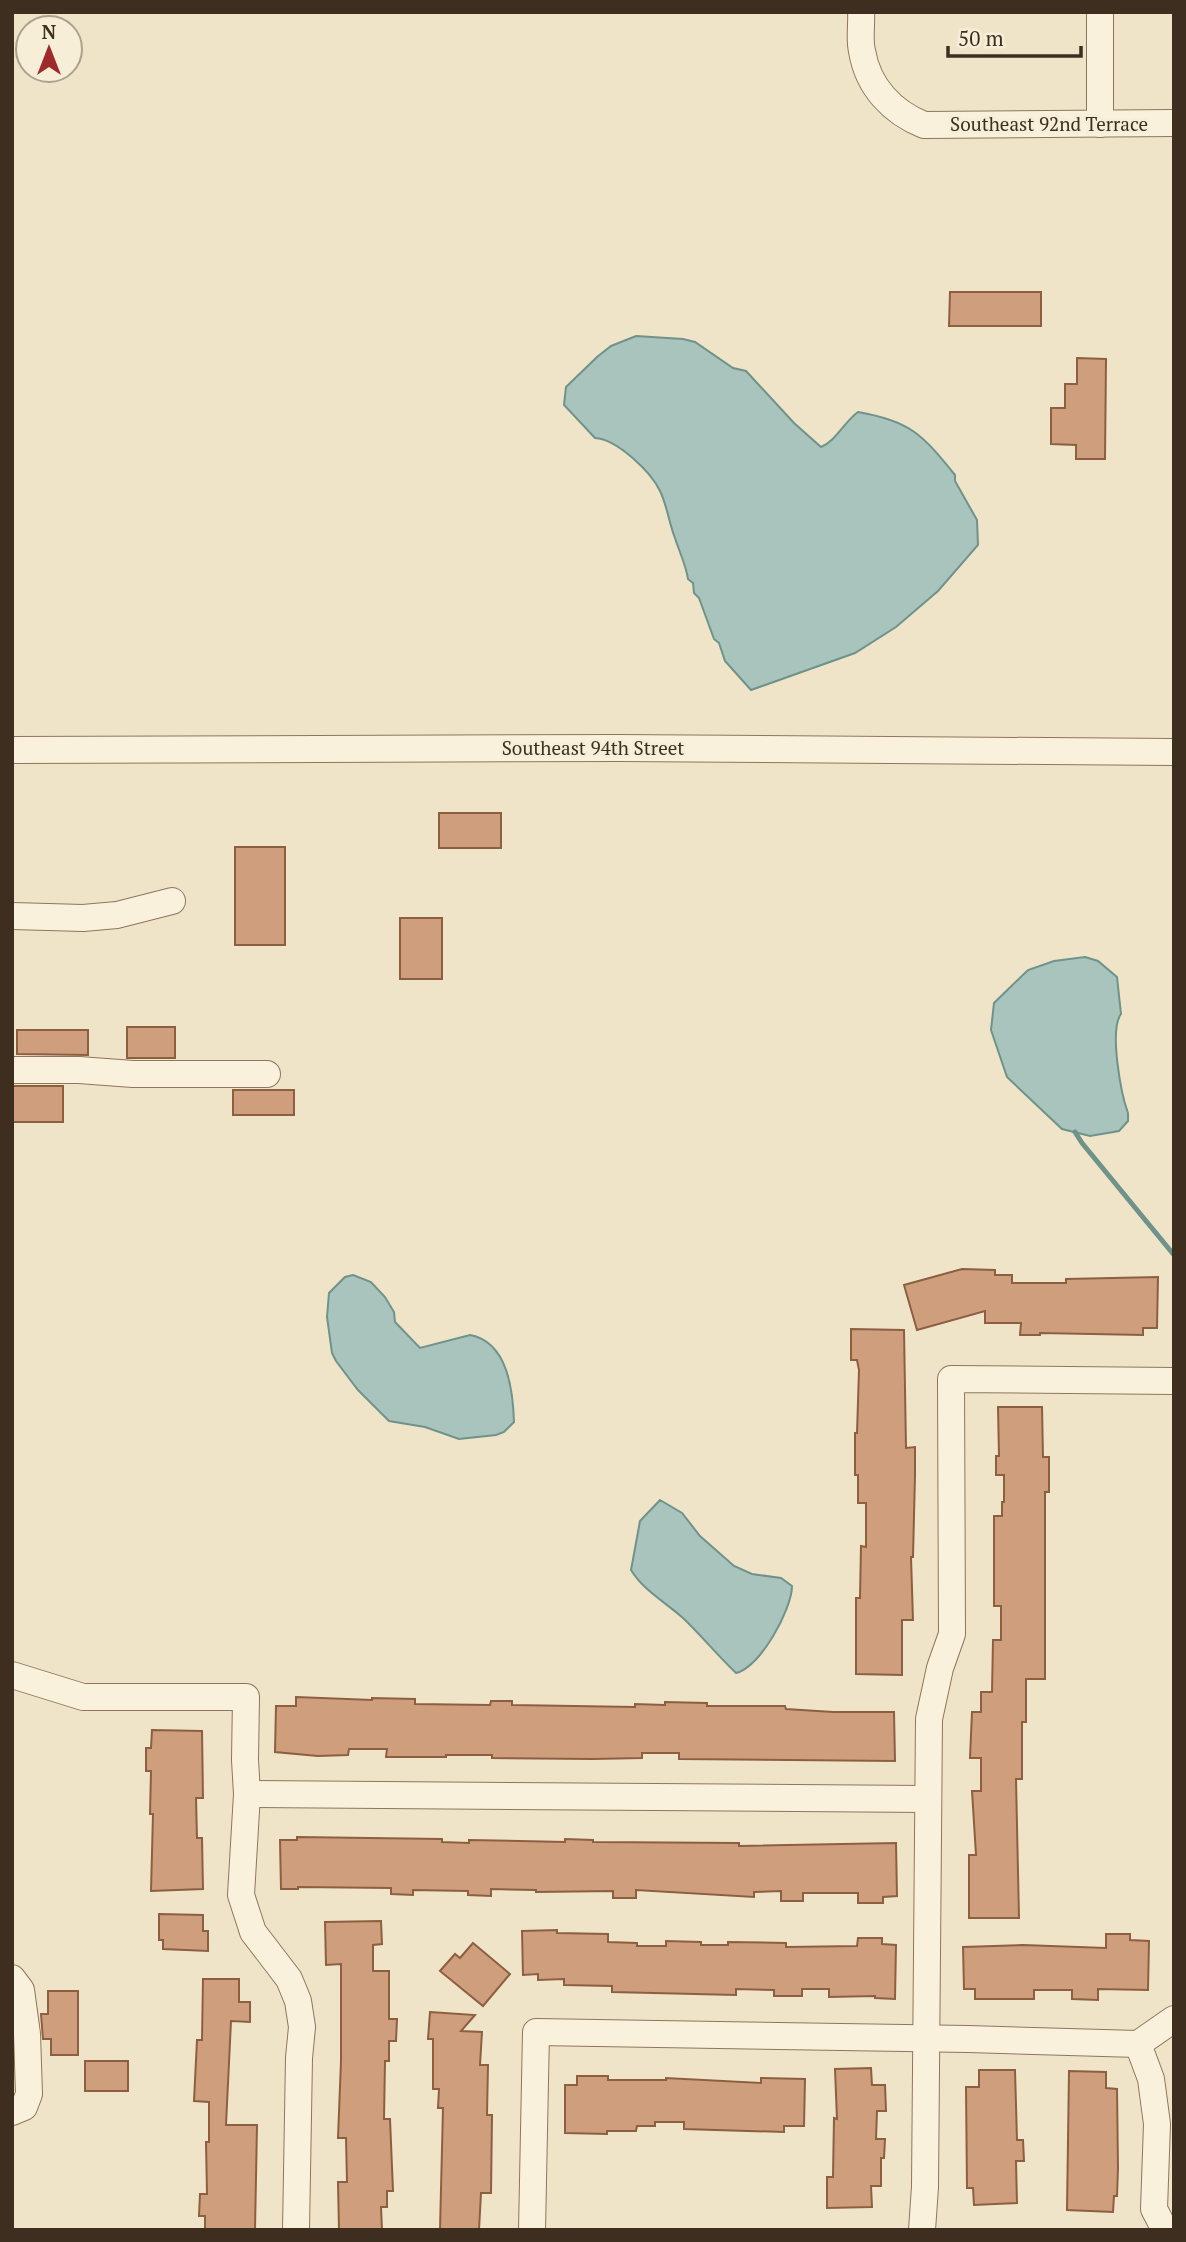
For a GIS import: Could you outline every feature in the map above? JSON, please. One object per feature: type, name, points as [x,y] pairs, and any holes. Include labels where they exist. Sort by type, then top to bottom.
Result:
[{"type":"street","name":"Southeast 92nd Terrace","points":[[862,12],[862,51],[877,89],[904,117],[924,125],[1174,123]]},
{"type":"street","points":[[1100,12],[1100,124]]},
{"type":"street","name":"Southeast 94th Street","points":[[12,750],[618,748],[1174,752]]},
{"type":"street","points":[[12,916],[117,915],[172,901]]},
{"type":"street","points":[[12,1070],[79,1070],[132,1074],[267,1074]]},
{"type":"street","points":[[922,2230],[927,2040],[929,1719],[940,1668],[952,1634],[951,1379],[1174,1381]]},
{"type":"street","points":[[12,1675],[83,1697],[246,1697],[247,1794],[242,1895],[253,1932],[289,1979],[298,2001],[302,2027],[296,2230]]},
{"type":"street","points":[[247,1794],[927,1799]]},
{"type":"street","points":[[12,1978],[21,1990],[27,2034],[29,2094],[24,2107],[12,2112]]},
{"type":"street","points":[[532,2230],[536,2032],[1138,2044],[1174,2019]]},
{"type":"street","points":[[1138,2044],[1151,2079],[1157,2124],[1154,2209],[1165,2230]]},
{"type":"water","points":[[636,336],[695,342],[733,368],[746,371],[794,423],[821,447],[858,412],[903,425],[924,439],[955,475],[955,481],[977,520],[978,545],[938,591],[896,627],[855,653],[751,690],[725,661],[719,643],[714,639],[699,598],[694,593],[693,583],[688,579],[656,483],[623,450],[595,438],[564,405],[566,387],[597,357],[611,346]]},
{"type":"water","points":[[1085,957],[1098,961],[1117,977],[1121,1014],[1116,1047],[1122,1092],[1128,1113],[1128,1121],[1119,1131],[1090,1136],[1062,1129],[1007,1077],[991,1030],[994,1003],[1028,970],[1054,961]]},
{"type":"water","points":[[353,1275],[371,1282],[385,1297],[394,1312],[395,1322],[420,1348],[470,1335],[483,1339],[493,1347],[510,1383],[514,1422],[504,1432],[496,1435],[459,1439],[425,1427],[389,1421],[358,1390],[332,1353],[327,1317],[329,1293],[345,1277]]},
{"type":"water","points":[[660,1500],[682,1513],[700,1536],[734,1566],[752,1574],[781,1578],[792,1586],[781,1622],[755,1661],[745,1669],[736,1673],[683,1618],[642,1584],[631,1570],[640,1521]]},
{"type":"building","points":[[950,292],[1041,292],[1041,326],[949,326]]},
{"type":"building","points":[[1077,358],[1106,359],[1105,459],[1076,459],[1076,445],[1051,444],[1051,408],[1065,408],[1065,384],[1077,384]]},
{"type":"building","points":[[439,813],[501,813],[501,848],[439,848]]},
{"type":"building","points":[[235,847],[285,847],[285,945],[235,945]]},
{"type":"building","points":[[400,918],[442,918],[442,979],[400,979]]},
{"type":"building","points":[[127,1027],[175,1027],[175,1058],[127,1058]]},
{"type":"building","points":[[17,1030],[88,1030],[88,1055],[17,1054]]},
{"type":"building","points":[[12,1086],[63,1086],[63,1122],[12,1122]]},
{"type":"building","points":[[233,1090],[294,1090],[294,1115],[233,1115]]},
{"type":"building","points":[[962,1269],[995,1270],[995,1275],[1012,1275],[1012,1283],[1066,1283],[1066,1279],[1158,1277],[1157,1328],[1143,1328],[1143,1335],[1020,1335],[1021,1323],[985,1323],[985,1311],[917,1330],[904,1285]]},
{"type":"building","points":[[851,1329],[904,1330],[906,1448],[915,1447],[915,1475],[911,1557],[913,1620],[902,1620],[902,1675],[856,1674],[856,1598],[860,1598],[861,1546],[866,1547],[866,1503],[858,1503],[858,1475],[855,1475],[859,1370],[857,1360],[851,1360]]},
{"type":"building","points":[[998,1407],[1042,1407],[1043,1457],[1049,1457],[1049,1492],[1045,1492],[1045,1679],[1026,1679],[1026,1722],[1022,1722],[1022,1779],[1016,1779],[1019,1918],[969,1918],[969,1855],[976,1855],[972,1791],[981,1791],[981,1758],[970,1758],[972,1712],[981,1712],[981,1692],[992,1692],[993,1640],[1001,1640],[1001,1606],[994,1606],[994,1516],[1002,1516],[1004,1502],[1004,1475],[996,1475],[996,1456],[999,1456]]},
{"type":"building","points":[[296,1697],[415,1699],[415,1704],[490,1705],[491,1701],[512,1701],[512,1705],[635,1707],[635,1704],[665,1705],[665,1702],[707,1703],[707,1706],[785,1706],[786,1709],[833,1712],[894,1712],[895,1761],[679,1759],[679,1753],[642,1753],[642,1758],[592,1759],[492,1758],[492,1755],[386,1757],[387,1749],[349,1749],[348,1755],[318,1756],[275,1752],[276,1706],[296,1706]]},
{"type":"building","points":[[152,1730],[202,1731],[203,1798],[196,1798],[197,1838],[202,1838],[203,1889],[151,1891],[153,1814],[150,1814],[151,1771],[146,1771],[146,1748],[151,1748]]},
{"type":"building","points":[[297,1837],[442,1839],[442,1842],[469,1843],[469,1840],[565,1842],[565,1839],[593,1842],[739,1843],[739,1846],[896,1843],[897,1896],[883,1897],[883,1903],[858,1903],[858,1893],[803,1893],[803,1901],[781,1901],[781,1891],[754,1892],[754,1897],[636,1890],[636,1898],[613,1898],[613,1891],[536,1892],[491,1889],[491,1896],[468,1895],[468,1891],[413,1890],[413,1895],[391,1894],[391,1888],[281,1889],[280,1840],[297,1840]]},
{"type":"building","points":[[159,1914],[203,1915],[203,1931],[208,1931],[208,1951],[163,1949],[163,1940],[159,1940]]},
{"type":"building","points":[[381,1921],[382,1944],[373,1945],[373,1971],[389,1971],[389,2019],[397,2019],[396,2041],[389,2041],[389,2061],[385,2061],[384,2119],[390,2119],[393,2191],[387,2191],[387,2207],[381,2207],[382,2230],[339,2230],[338,2182],[347,2182],[346,2138],[338,2138],[341,1964],[326,1965],[325,1922]]},
{"type":"building","points":[[557,1930],[557,1933],[608,1934],[608,1942],[637,1943],[637,1946],[666,1946],[666,1941],[701,1942],[701,1945],[728,1945],[728,1942],[786,1943],[786,1947],[857,1946],[858,1938],[882,1938],[882,1944],[896,1945],[895,1999],[875,1996],[829,1997],[829,1989],[802,1989],[802,1996],[774,1996],[774,1990],[736,1989],[736,1995],[612,1992],[612,1986],[564,1985],[564,1979],[538,1980],[538,1974],[523,1975],[522,1931]]},
{"type":"building","points":[[1106,1934],[1130,1934],[1130,1940],[1149,1941],[1148,1990],[1098,1989],[1098,2000],[1072,1999],[1072,1990],[1034,1990],[1034,1999],[975,1999],[975,1989],[964,1989],[963,1947],[1023,1945],[1106,1948]]},
{"type":"building","points":[[473,1943],[510,1974],[483,2006],[440,1971],[455,1954],[460,1958]]},
{"type":"building","points":[[203,1979],[239,1979],[239,2002],[250,2002],[250,2022],[231,2021],[226,2125],[257,2125],[255,2230],[205,2230],[205,2216],[199,2216],[200,2194],[207,2194],[206,2142],[209,2142],[209,2102],[194,2101],[197,2040],[202,2040]]},
{"type":"building","points":[[48,1991],[78,1991],[78,2055],[51,2055],[51,2039],[43,2039],[41,2014],[48,2014]]},
{"type":"building","points":[[430,2012],[475,2015],[461,2031],[482,2032],[480,2065],[488,2065],[487,2115],[492,2115],[491,2193],[481,2193],[479,2230],[440,2230],[443,2108],[438,2108],[439,2089],[433,2089],[433,2039],[428,2039]]},
{"type":"building","points":[[85,2061],[128,2061],[128,2091],[85,2091]]},
{"type":"building","points":[[871,2068],[872,2085],[885,2085],[886,2111],[877,2111],[876,2139],[885,2139],[884,2158],[881,2158],[881,2186],[871,2186],[872,2207],[827,2208],[827,2177],[833,2177],[834,2118],[837,2119],[835,2069]]},
{"type":"building","points":[[979,2070],[1015,2070],[1017,2140],[1023,2140],[1024,2161],[1016,2161],[1017,2203],[974,2205],[973,2188],[967,2188],[966,2087],[979,2087]]},
{"type":"building","points":[[1069,2071],[1106,2072],[1106,2088],[1117,2089],[1118,2168],[1117,2196],[1114,2196],[1113,2212],[1067,2210]]},
{"type":"building","points":[[577,2076],[608,2076],[608,2080],[666,2078],[761,2083],[761,2078],[805,2079],[804,2126],[784,2126],[784,2132],[684,2129],[684,2122],[655,2122],[655,2126],[637,2126],[636,2131],[607,2131],[607,2134],[565,2133],[565,2085],[577,2085]]},
{"type":"waterway","points":[[1075,1132],[1174,1255]]}]
